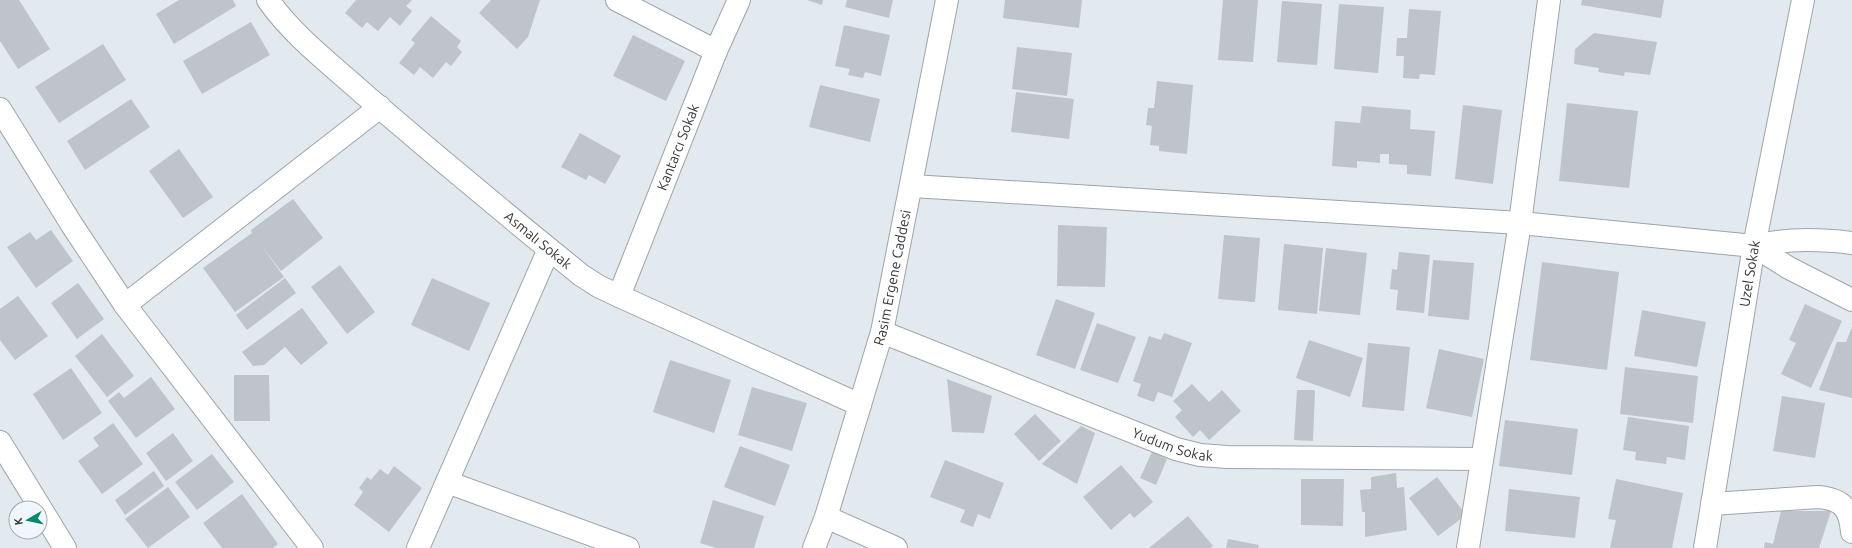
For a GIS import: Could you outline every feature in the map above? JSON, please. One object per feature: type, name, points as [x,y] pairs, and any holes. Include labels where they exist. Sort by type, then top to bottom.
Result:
[{"type":"street","name":"Asmalı Sokak","points":[[268,0],[285,22],[380,107],[586,279],[619,296],[860,405]]},
{"type":"street","points":[[617,0],[716,51]]},
{"type":"street","name":"Kantarcı Sokak","points":[[619,296],[716,51],[739,0]]},
{"type":"street","name":"Rasim Ergene Caddesi","points":[[814,548],[826,517],[882,332],[912,186],[947,0]]},
{"type":"street","points":[[1468,548],[1520,223],[1549,0]]},
{"type":"street","name":"Uzel Sokak","points":[[1705,548],[1754,246],[1803,0]]},
{"type":"street","points":[[125,305],[380,107]]},
{"type":"street","points":[[0,109],[72,225],[125,305],[312,548]]},
{"type":"street","points":[[912,186],[1520,223],[1754,246],[1770,242],[1793,240],[1829,240],[1852,243]]},
{"type":"street","points":[[1754,246],[1789,268],[1852,300]]},
{"type":"street","points":[[418,548],[549,249]]},
{"type":"street","name":"Yudum Sokak","points":[[882,332],[1176,449],[1200,455],[1227,457],[1482,459]]},
{"type":"street","points":[[0,442],[65,548]]},
{"type":"street","points":[[447,482],[628,548]]},
{"type":"street","points":[[1712,504],[1818,497],[1830,498],[1840,503],[1847,510],[1851,520],[1852,532],[1849,548]]},
{"type":"street","points":[[826,517],[896,548]]},
{"type":"building","points":[[0,0],[19,0],[50,49],[18,69],[0,41]]},
{"type":"building","points":[[179,0],[233,0],[236,6],[174,44],[156,14]]},
{"type":"building","points":[[356,0],[412,0],[406,6],[412,11],[400,26],[390,17],[378,31],[367,22],[362,28],[345,13]]},
{"type":"building","points":[[491,0],[540,0],[528,37],[517,49],[479,13]]},
{"type":"building","points":[[807,0],[823,0],[822,5]]},
{"type":"building","points":[[847,0],[893,0],[889,18],[845,7]]},
{"type":"building","points":[[1005,0],[1082,0],[1079,28],[1003,18]]},
{"type":"building","points":[[1223,0],[1258,0],[1253,62],[1218,60]]},
{"type":"building","points":[[1582,0],[1664,0],[1661,18],[1581,5]]},
{"type":"building","points":[[1282,1],[1322,4],[1317,65],[1277,62]]},
{"type":"building","points":[[1339,4],[1384,7],[1378,73],[1334,69]]},
{"type":"building","points":[[1409,9],[1441,11],[1435,75],[1420,74],[1419,79],[1403,78],[1404,56],[1396,56],[1397,38],[1407,38]]},
{"type":"building","points":[[431,16],[461,41],[457,47],[462,52],[451,66],[446,62],[433,78],[420,67],[414,75],[399,63],[415,43],[411,40]]},
{"type":"building","points":[[251,22],[270,55],[202,94],[183,61]]},
{"type":"building","points":[[844,25],[890,35],[881,76],[865,72],[863,78],[848,75],[850,69],[835,66]]},
{"type":"building","points":[[1594,33],[1657,42],[1650,75],[1625,72],[1624,76],[1598,72],[1599,68],[1574,64],[1575,49]]},
{"type":"building","points":[[633,35],[685,61],[666,101],[613,76]]},
{"type":"building","points":[[103,44],[126,80],[59,123],[35,87]]},
{"type":"building","points":[[1017,47],[1072,53],[1067,96],[1012,89]]},
{"type":"building","points":[[1157,81],[1193,85],[1187,154],[1159,151],[1159,146],[1150,145],[1152,126],[1146,125],[1148,108],[1154,108]]},
{"type":"building","points":[[820,85],[880,99],[870,142],[809,127]]},
{"type":"building","points":[[1016,92],[1074,99],[1069,139],[1011,132]]},
{"type":"building","points":[[131,99],[150,127],[85,170],[67,141]]},
{"type":"building","points":[[1567,103],[1638,111],[1629,188],[1559,181]]},
{"type":"building","points":[[1463,105],[1502,110],[1493,184],[1455,179]]},
{"type":"building","points":[[1362,106],[1411,110],[1410,129],[1435,131],[1431,176],[1407,174],[1407,165],[1389,164],[1389,154],[1380,154],[1380,163],[1357,161],[1357,168],[1332,166],[1335,121],[1360,123]]},
{"type":"building","points":[[580,133],[621,156],[605,184],[589,175],[586,180],[561,167]]},
{"type":"building","points":[[179,149],[213,197],[183,218],[149,171]]},
{"type":"building","points":[[293,199],[323,238],[281,271],[261,245],[284,277],[235,312],[203,268],[252,233],[251,230]]},
{"type":"building","points":[[1058,225],[1107,227],[1105,287],[1057,286]]},
{"type":"building","points":[[51,230],[73,261],[36,288],[7,247],[30,232],[36,240]]},
{"type":"building","points":[[1224,235],[1260,238],[1255,302],[1218,299]]},
{"type":"building","points":[[1284,244],[1323,248],[1317,314],[1278,310]]},
{"type":"building","points":[[1326,248],[1367,253],[1360,315],[1319,311]]},
{"type":"building","points":[[1399,252],[1430,255],[1424,313],[1396,310],[1398,290],[1390,289],[1392,269],[1397,270]]},
{"type":"building","points":[[1433,260],[1474,263],[1469,320],[1428,316]]},
{"type":"building","points":[[1542,262],[1619,272],[1607,370],[1530,360]]},
{"type":"building","points":[[340,265],[375,312],[347,334],[311,287]]},
{"type":"building","points":[[285,278],[296,293],[247,330],[236,315]]},
{"type":"building","points":[[432,278],[490,303],[469,351],[411,325]]},
{"type":"building","points":[[78,283],[104,319],[77,339],[51,303]]},
{"type":"building","points":[[18,296],[48,336],[15,360],[0,340],[0,309]]},
{"type":"building","points":[[1056,299],[1095,313],[1075,369],[1036,355]]},
{"type":"building","points":[[1805,304],[1842,321],[1811,388],[1781,374],[1796,343],[1789,340]]},
{"type":"building","points":[[302,308],[328,343],[301,365],[285,347],[264,365],[253,366],[242,352]]},
{"type":"building","points":[[1642,310],[1706,322],[1697,367],[1634,356]]},
{"type":"building","points":[[1097,323],[1136,337],[1118,383],[1080,370]]},
{"type":"building","points":[[1852,327],[1852,398],[1819,390],[1837,342],[1846,342]]},
{"type":"building","points":[[1164,333],[1192,343],[1172,397],[1158,392],[1154,402],[1137,396],[1141,384],[1133,381],[1149,336],[1161,340]]},
{"type":"building","points":[[102,334],[134,376],[107,397],[75,356]]},
{"type":"building","points":[[1309,340],[1363,358],[1350,397],[1296,378]]},
{"type":"building","points":[[1368,343],[1410,347],[1404,411],[1362,407]]},
{"type":"building","points":[[1439,349],[1484,359],[1472,417],[1426,408]]},
{"type":"building","points":[[670,360],[731,380],[714,433],[653,412]]},
{"type":"building","points":[[1625,367],[1698,376],[1693,423],[1620,414]]},
{"type":"building","points":[[71,368],[102,413],[63,440],[33,394]]},
{"type":"building","points":[[234,375],[269,375],[270,421],[234,421]]},
{"type":"building","points":[[151,377],[175,409],[136,438],[108,401],[119,392],[124,398]]},
{"type":"building","points":[[947,379],[992,396],[984,433],[952,432]]},
{"type":"building","points":[[1192,384],[1209,402],[1222,390],[1241,411],[1209,440],[1200,430],[1193,437],[1175,417],[1182,410],[1173,401]]},
{"type":"building","points":[[752,387],[807,403],[792,451],[738,435]]},
{"type":"building","points":[[1297,390],[1315,390],[1313,441],[1294,440]]},
{"type":"building","points":[[1782,396],[1825,403],[1815,458],[1773,451]]},
{"type":"building","points":[[1035,414],[1061,441],[1039,461],[1014,434]]},
{"type":"building","points":[[1628,417],[1689,426],[1685,460],[1667,457],[1666,464],[1635,460],[1636,452],[1623,450]]},
{"type":"building","points":[[1505,420],[1578,429],[1572,475],[1499,466]]},
{"type":"building","points":[[113,423],[143,464],[102,494],[78,461],[99,446],[93,438]]},
{"type":"building","points":[[1081,426],[1095,433],[1077,484],[1042,464]]},
{"type":"building","points":[[173,433],[193,461],[166,481],[146,453]]},
{"type":"building","points":[[740,446],[790,465],[775,506],[724,487]]},
{"type":"building","points":[[1152,452],[1167,459],[1156,485],[1140,478]]},
{"type":"building","points":[[212,454],[234,482],[197,510],[175,482]]},
{"type":"building","points":[[945,460],[1004,483],[990,519],[978,514],[973,527],[960,522],[965,510],[930,497]]},
{"type":"building","points":[[1121,465],[1153,502],[1134,518],[1130,513],[1111,530],[1083,497]]},
{"type":"building","points":[[394,466],[422,488],[389,532],[354,505],[363,492],[359,488],[367,477],[371,480],[380,469],[388,475]]},
{"type":"building","points":[[154,471],[164,486],[125,515],[115,500]]},
{"type":"building","points":[[1396,473],[1397,488],[1404,487],[1407,530],[1365,537],[1365,512],[1362,512],[1360,490],[1371,489],[1371,477]]},
{"type":"building","points":[[1437,477],[1466,515],[1438,536],[1409,498]]},
{"type":"building","points":[[1301,479],[1344,479],[1343,526],[1301,525]]},
{"type":"building","points":[[1616,479],[1683,493],[1672,548],[1610,548],[1616,520],[1608,519]]},
{"type":"building","points":[[168,487],[190,517],[148,548],[125,519]]},
{"type":"building","points":[[1509,489],[1580,497],[1575,538],[1505,531]]},
{"type":"building","points":[[242,494],[278,544],[273,548],[222,548],[203,523]]},
{"type":"building","points":[[713,500],[764,516],[754,548],[716,548],[700,543]]},
{"type":"building","points":[[1781,511],[1831,511],[1819,548],[1764,548],[1765,542],[1773,544]]},
{"type":"building","points":[[1188,516],[1213,546],[1210,548],[1149,548]]},
{"type":"building","points":[[1228,539],[1259,545],[1258,548],[1226,548]]}]
